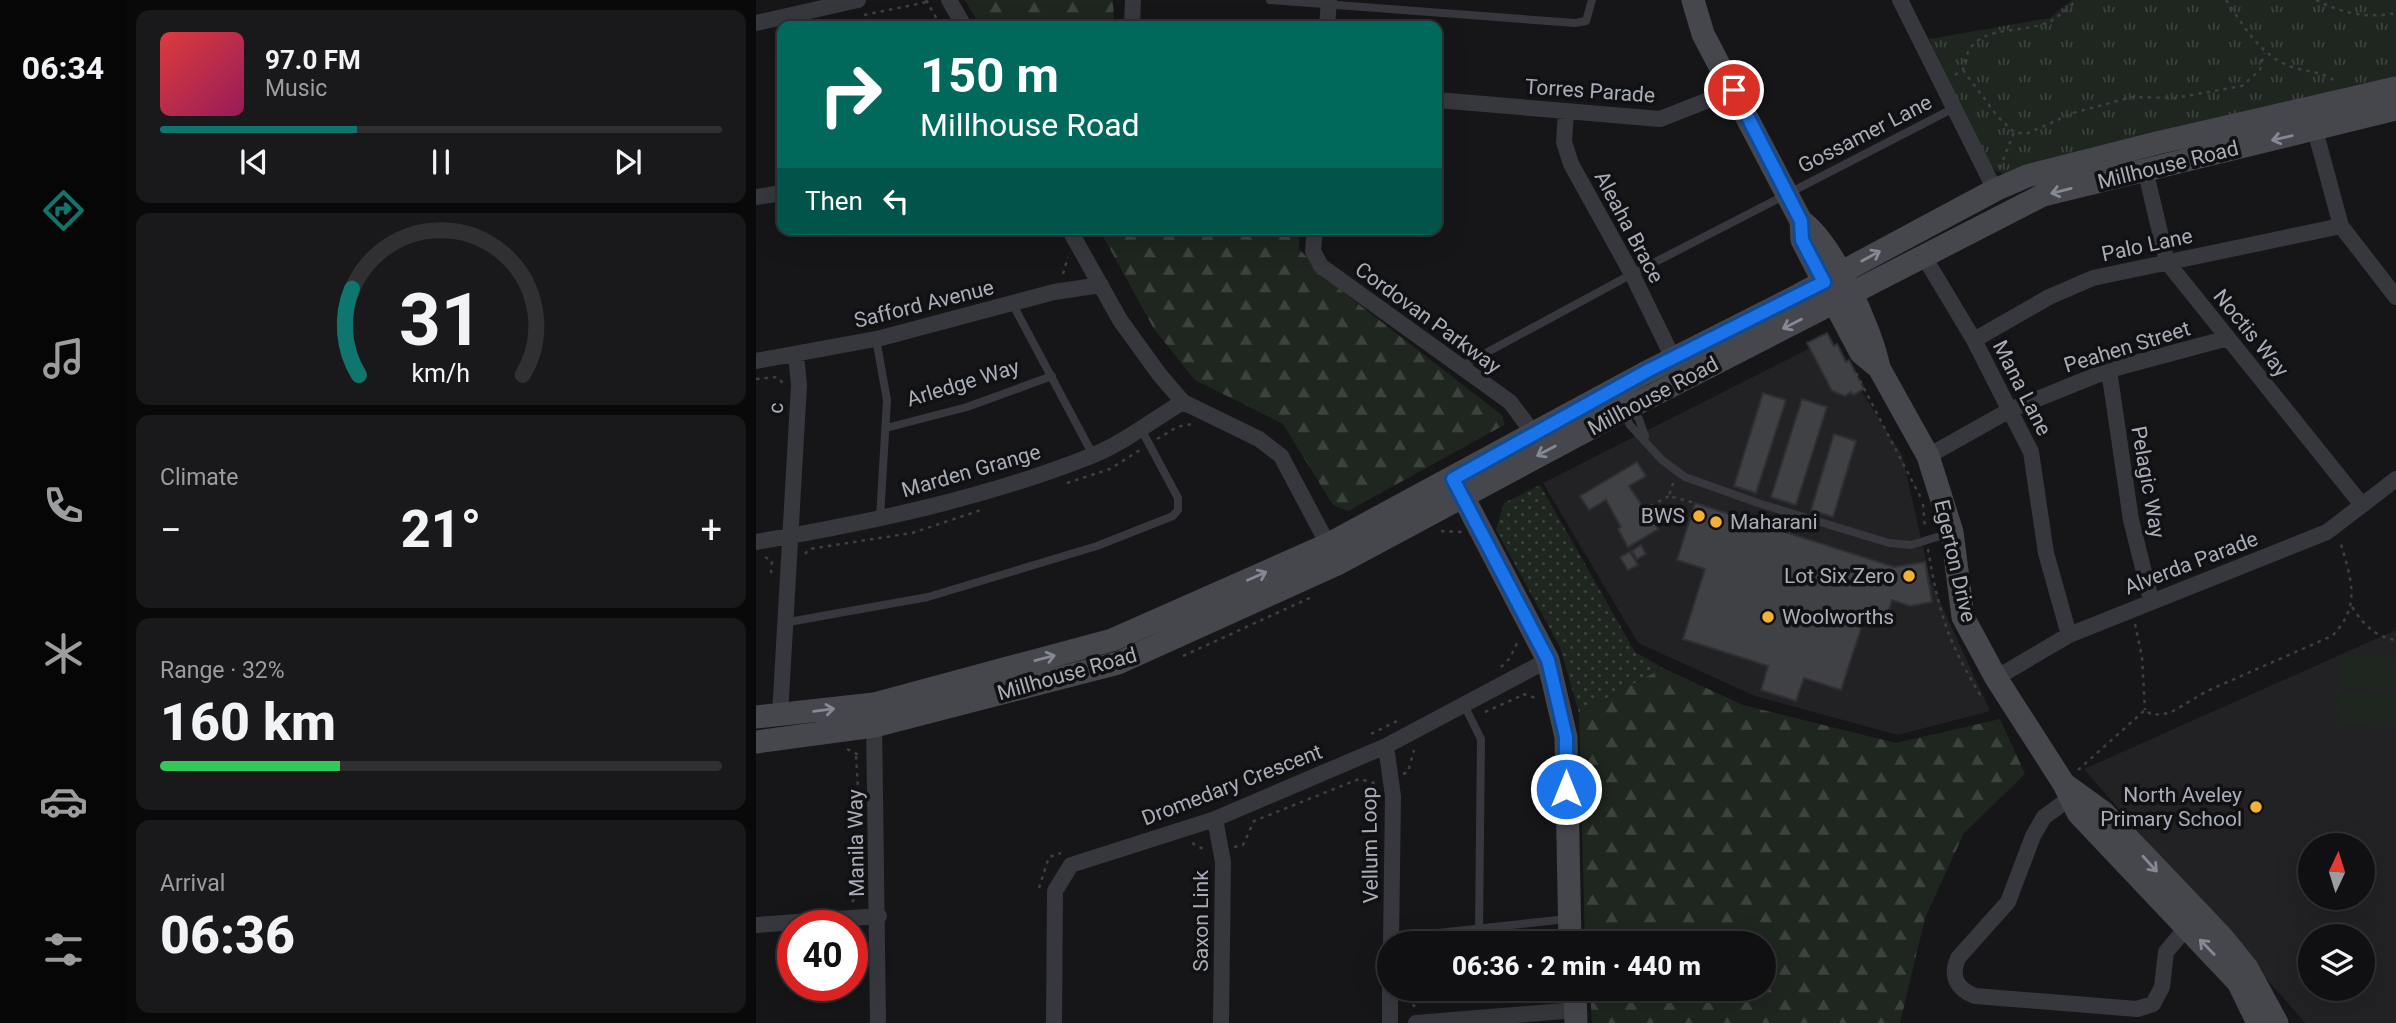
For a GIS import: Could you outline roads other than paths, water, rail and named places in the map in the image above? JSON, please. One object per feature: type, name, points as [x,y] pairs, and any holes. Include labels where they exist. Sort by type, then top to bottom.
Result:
[{"type":"main road","name":"Egerton Drive","points":[[1693,0],[1703,34],[1801,221],[1802,240],[1874,342],[1879,368],[1928,456],[1952,532],[1963,617],[1988,687],[2071,792],[2078,813],[2247,968],[2277,1023]]},
{"type":"main road","name":"Millhouse Road","points":[[756,742],[1118,663],[1623,403],[1837,287],[1996,180],[2027,176],[2396,88]]},
{"type":"main road","name":"Millhouse Road","points":[[1458,487],[1534,434],[1673,358],[1837,287],[1923,256],[2043,195],[2396,109]]},
{"type":"main road","points":[[1458,487],[1548,660],[1566,737],[1568,931]]},
{"type":"main road","name":"Millhouse Road","points":[[756,717],[874,715],[1112,640],[1333,554]]},
{"type":"main road","points":[[1112,640],[1118,663]]},
{"type":"main road","name":"Egerton Drive","points":[[2193,920],[2238,982],[2258,1023]]},
{"type":"street","points":[[949,0],[961,21]]},
{"type":"street","points":[[1132,21],[1133,0]]},
{"type":"street","points":[[1900,0],[1954,108],[1996,180]]},
{"type":"street","points":[[1327,21],[1329,2]]},
{"type":"street","points":[[756,23],[861,8]]},
{"type":"street","name":"Torres Parade","points":[[1442,100],[1660,119],[1734,90]]},
{"type":"street","name":"Aleaha Brace","points":[[1566,111],[1564,142],[1571,164],[1632,274],[1673,358]]},
{"type":"street","points":[[2315,130],[2341,226],[2396,298]]},
{"type":"street","name":"Noctis Way","points":[[2145,169],[2167,262],[2362,505]]},
{"type":"street","points":[[756,198],[777,194]]},
{"type":"street","name":"Palo Lane","points":[[1974,340],[2049,297],[2093,278],[2341,226]]},
{"type":"street","points":[[1072,235],[1120,320],[1183,402],[1259,439],[1281,456],[1333,554]]},
{"type":"street","name":"Cordovan Parkway","points":[[1314,235],[1313,251],[1321,266],[1510,402],[1534,434]]},
{"type":"street","name":"Mana Lane","points":[[1923,256],[1974,340],[2031,452],[2046,553],[2070,635]]},
{"type":"street","name":"Safford Avenue","points":[[756,361],[876,339],[1054,292],[1101,285]]},
{"type":"street","name":"Peahen Street","points":[[1928,456],[2010,410],[2109,370],[2228,338]]},
{"type":"street","name":"c","points":[[780,715],[783,623],[799,385],[796,355]]},
{"type":"street","name":"Pelagic Way","points":[[2109,370],[2131,520],[2151,600]]},
{"type":"street","name":"Marden Grange","points":[[756,542],[880,518],[999,488],[1093,455],[1183,402]]},
{"type":"street","name":"Alverda Parade","points":[[1988,687],[2070,635],[2151,600],[2327,533],[2396,479]]},
{"type":"street","name":"Dromedary Crescent","points":[[1054,1023],[1055,891],[1071,865],[1215,819],[1468,712],[1516,676],[1548,660]]},
{"type":"street","name":"Manila Way","points":[[874,715],[879,916],[878,1023]]},
{"type":"street","name":"Vellum Loop","points":[[1386,746],[1390,779],[1391,931]]},
{"type":"street","points":[[2071,792],[2037,827],[2014,893],[1958,958],[1953,970],[1956,984],[1964,992],[1975,996],[2137,1009],[2153,1004],[2162,987],[2166,952],[2193,920]]},
{"type":"street","name":"Saxon Link","points":[[1215,819],[1220,850],[1221,1023]]},
{"type":"street","points":[[756,925],[879,916]]},
{"type":"street","points":[[1390,1001],[1390,1023]]},
{"type":"street","points":[[1417,1017],[1576,1007]]},
{"type":"lane","points":[[1269,0],[1329,2],[1575,23],[1586,21],[1592,0]]},
{"type":"lane","name":"Gossamer Lane","points":[[1459,367],[1632,274],[1954,108]]},
{"type":"lane","points":[[1012,303],[1093,455]]},
{"type":"lane","points":[[876,339],[886,383],[880,518]]},
{"type":"lane","points":[[1559,420],[1575,421],[1623,403],[1649,370]]},
{"type":"lane","name":"Arledge Way","points":[[886,428],[967,407],[1052,376]]},
{"type":"lane","points":[[1623,403],[1639,419],[1646,439],[1662,460],[1685,477],[1889,543],[1911,545],[1952,532]]},
{"type":"lane","points":[[783,623],[928,597],[1097,546],[1174,516],[1178,510],[1178,498],[1141,429]]},
{"type":"lane","points":[[1468,712],[1481,739],[1479,929]]},
{"type":"lane","points":[[1464,931],[1567,919]]},
{"type":"place","name":"BWS","points":[[1699,516]]},
{"type":"place","name":"Maharani","points":[[1716,522]]},
{"type":"place","name":"Lot Six Zero","points":[[1909,576]]},
{"type":"place","name":"Woolworths","points":[[1768,617]]},
{"type":"place","name":"North Aveley Primary School","points":[[2256,807]]}]
